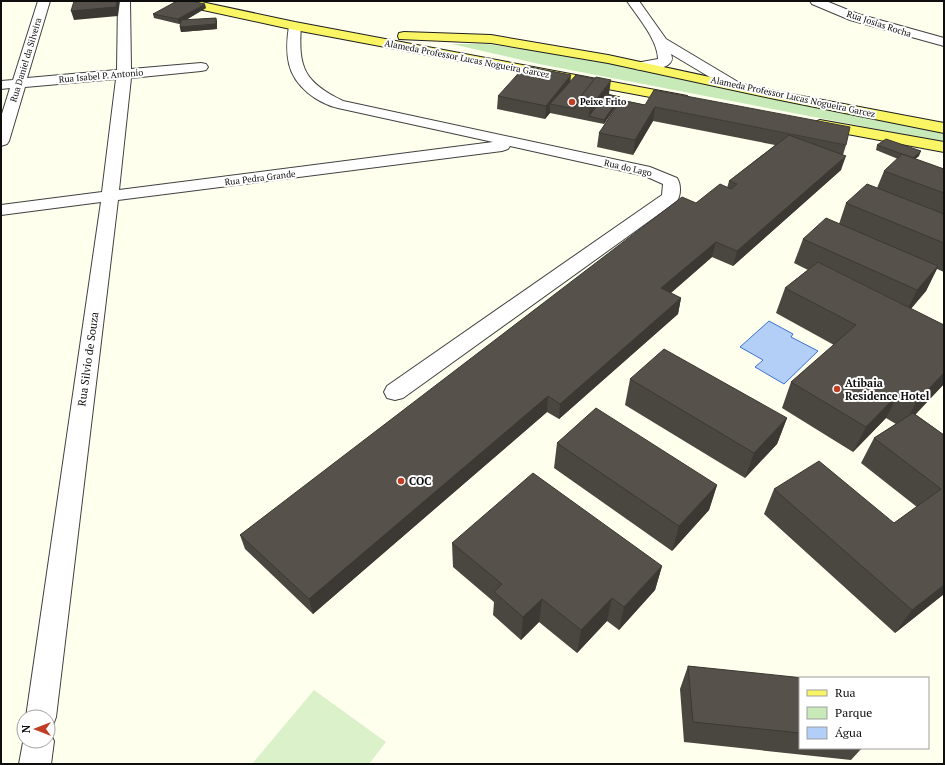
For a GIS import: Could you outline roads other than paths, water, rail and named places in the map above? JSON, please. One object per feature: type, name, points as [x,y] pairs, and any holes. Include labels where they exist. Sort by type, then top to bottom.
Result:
[{"type":"main road","name":"Alameda Professor Lucas Nogueira Garcez","points":[[180,1],[294,26],[695,102]]},
{"type":"main road","name":"Alameda Professor Lucas Nogueira Garcez","points":[[217,1],[371,32],[403,36],[491,39],[575,53],[775,95],[944,128]]},
{"type":"main road","points":[[547,74],[542,62],[545,58],[575,53]]},
{"type":"main road","name":"Alameda Professor Lucas Nogueira Garcez","points":[[808,122],[944,147]]},
{"type":"street","name":"Rua Daniel da Silveira","points":[[1,141],[44,1]]},
{"type":"street","name":"Rua Silvio de Souza","points":[[42,709],[110,197],[124,74],[124,1]]},
{"type":"street","points":[[633,1],[661,42],[665,55],[665,61],[658,64],[642,66]]},
{"type":"street","name":"Rua Josias Rocha","points":[[816,1],[854,17],[944,42]]},
{"type":"street","name":"Rua do Lago","points":[[294,26],[292,47],[298,73],[319,96],[338,104],[650,172],[671,182],[671,197],[395,392]]},
{"type":"street","points":[[661,42],[733,85]]},
{"type":"street","name":"Rua Isabel P. Antonio","points":[[1,85],[201,67]]},
{"type":"street","name":"Rua Pedra Grande","points":[[1,210],[518,144]]},
{"type":"street","points":[[35,764],[37,749]]},
{"type":"water","points":[[769,321],[793,334],[791,337],[818,351],[784,384],[755,367],[763,360],[740,347]]},
{"type":"place","name":"Peixe Frito","points":[[572,102]]},
{"type":"place","name":"Atibaia Residence Hotel","points":[[837,389]]},
{"type":"place","name":"COC","points":[[401,481]]}]
